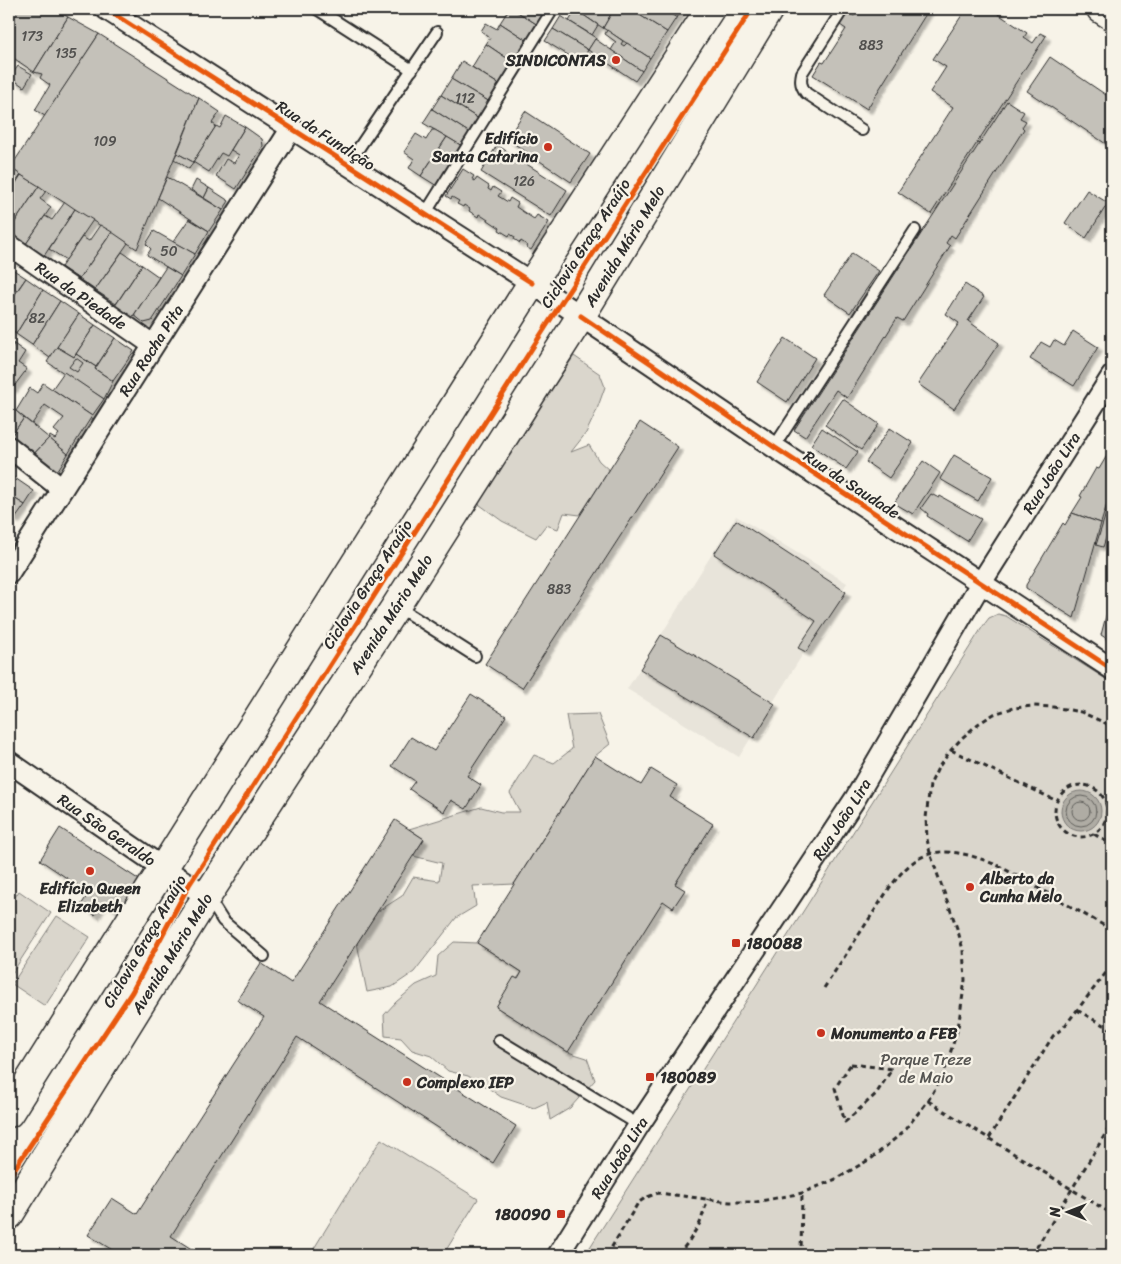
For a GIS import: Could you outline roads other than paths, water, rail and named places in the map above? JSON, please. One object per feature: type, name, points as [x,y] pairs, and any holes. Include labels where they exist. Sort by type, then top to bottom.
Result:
[{"type":"main road","points":[[9,1113],[532,283],[710,9]]},
{"type":"main road","name":"Avenida Mário Melo","points":[[9,1215],[207,896],[396,606],[581,316],[769,9]]},
{"type":"main road","points":[[1101,9],[1112,16]]},
{"type":"street","name":"Rua da Fundição","points":[[106,9],[581,316]]},
{"type":"street","name":"Rua Rocha Pita","points":[[9,573],[291,128]]},
{"type":"street","name":"Rua da Piedade","points":[[9,245],[153,345]]},
{"type":"street","name":"Rua da Saudade","points":[[581,316],[774,447],[1112,668]]},
{"type":"street","name":"Rua João Lira","points":[[558,1255],[639,1125],[855,799],[982,583],[1112,376]]},
{"type":"street","points":[[9,447],[62,488]]},
{"type":"street","name":"Rua São Geraldo","points":[[9,762],[207,896]]},
{"type":"lane","points":[[317,9],[412,70]]},
{"type":"lane","points":[[425,214],[553,9]]},
{"type":"lane","points":[[843,9],[802,73],[801,86],[806,93],[862,130]]},
{"type":"lane","points":[[348,164],[437,32]]},
{"type":"lane","points":[[774,447],[915,230]]},
{"type":"lane","points":[[396,606],[475,656]]},
{"type":"lane","points":[[207,896],[223,921],[264,956]]},
{"type":"lane","points":[[500,1040],[639,1125]]},
{"type":"water","points":[[1077,791],[1085,791],[1092,794],[1098,800],[1101,811],[1098,822],[1092,828],[1085,831],[1077,831],[1070,828],[1064,822],[1061,815],[1061,807],[1064,800],[1070,794]]},
{"type":"place","name":"SINDICONTAS","points":[[616,60]]},
{"type":"place","name":"Edifício Santa Catarina","points":[[548,147]]},
{"type":"place","name":"Edifício Queen Elizabeth","points":[[90,871]]},
{"type":"place","name":"Alberto da Cunha Melo","points":[[970,887]]},
{"type":"place","name":"180088","points":[[736,943]]},
{"type":"place","name":"Monumento a FEB","points":[[821,1033]]},
{"type":"place","name":"180089","points":[[650,1077]]},
{"type":"place","name":"Complexo IEP","points":[[407,1082]]},
{"type":"place","name":"180090","points":[[561,1214]]},
{"type":"park label","name":"Parque Treze de Maio","points":[[926,1068]]}]
